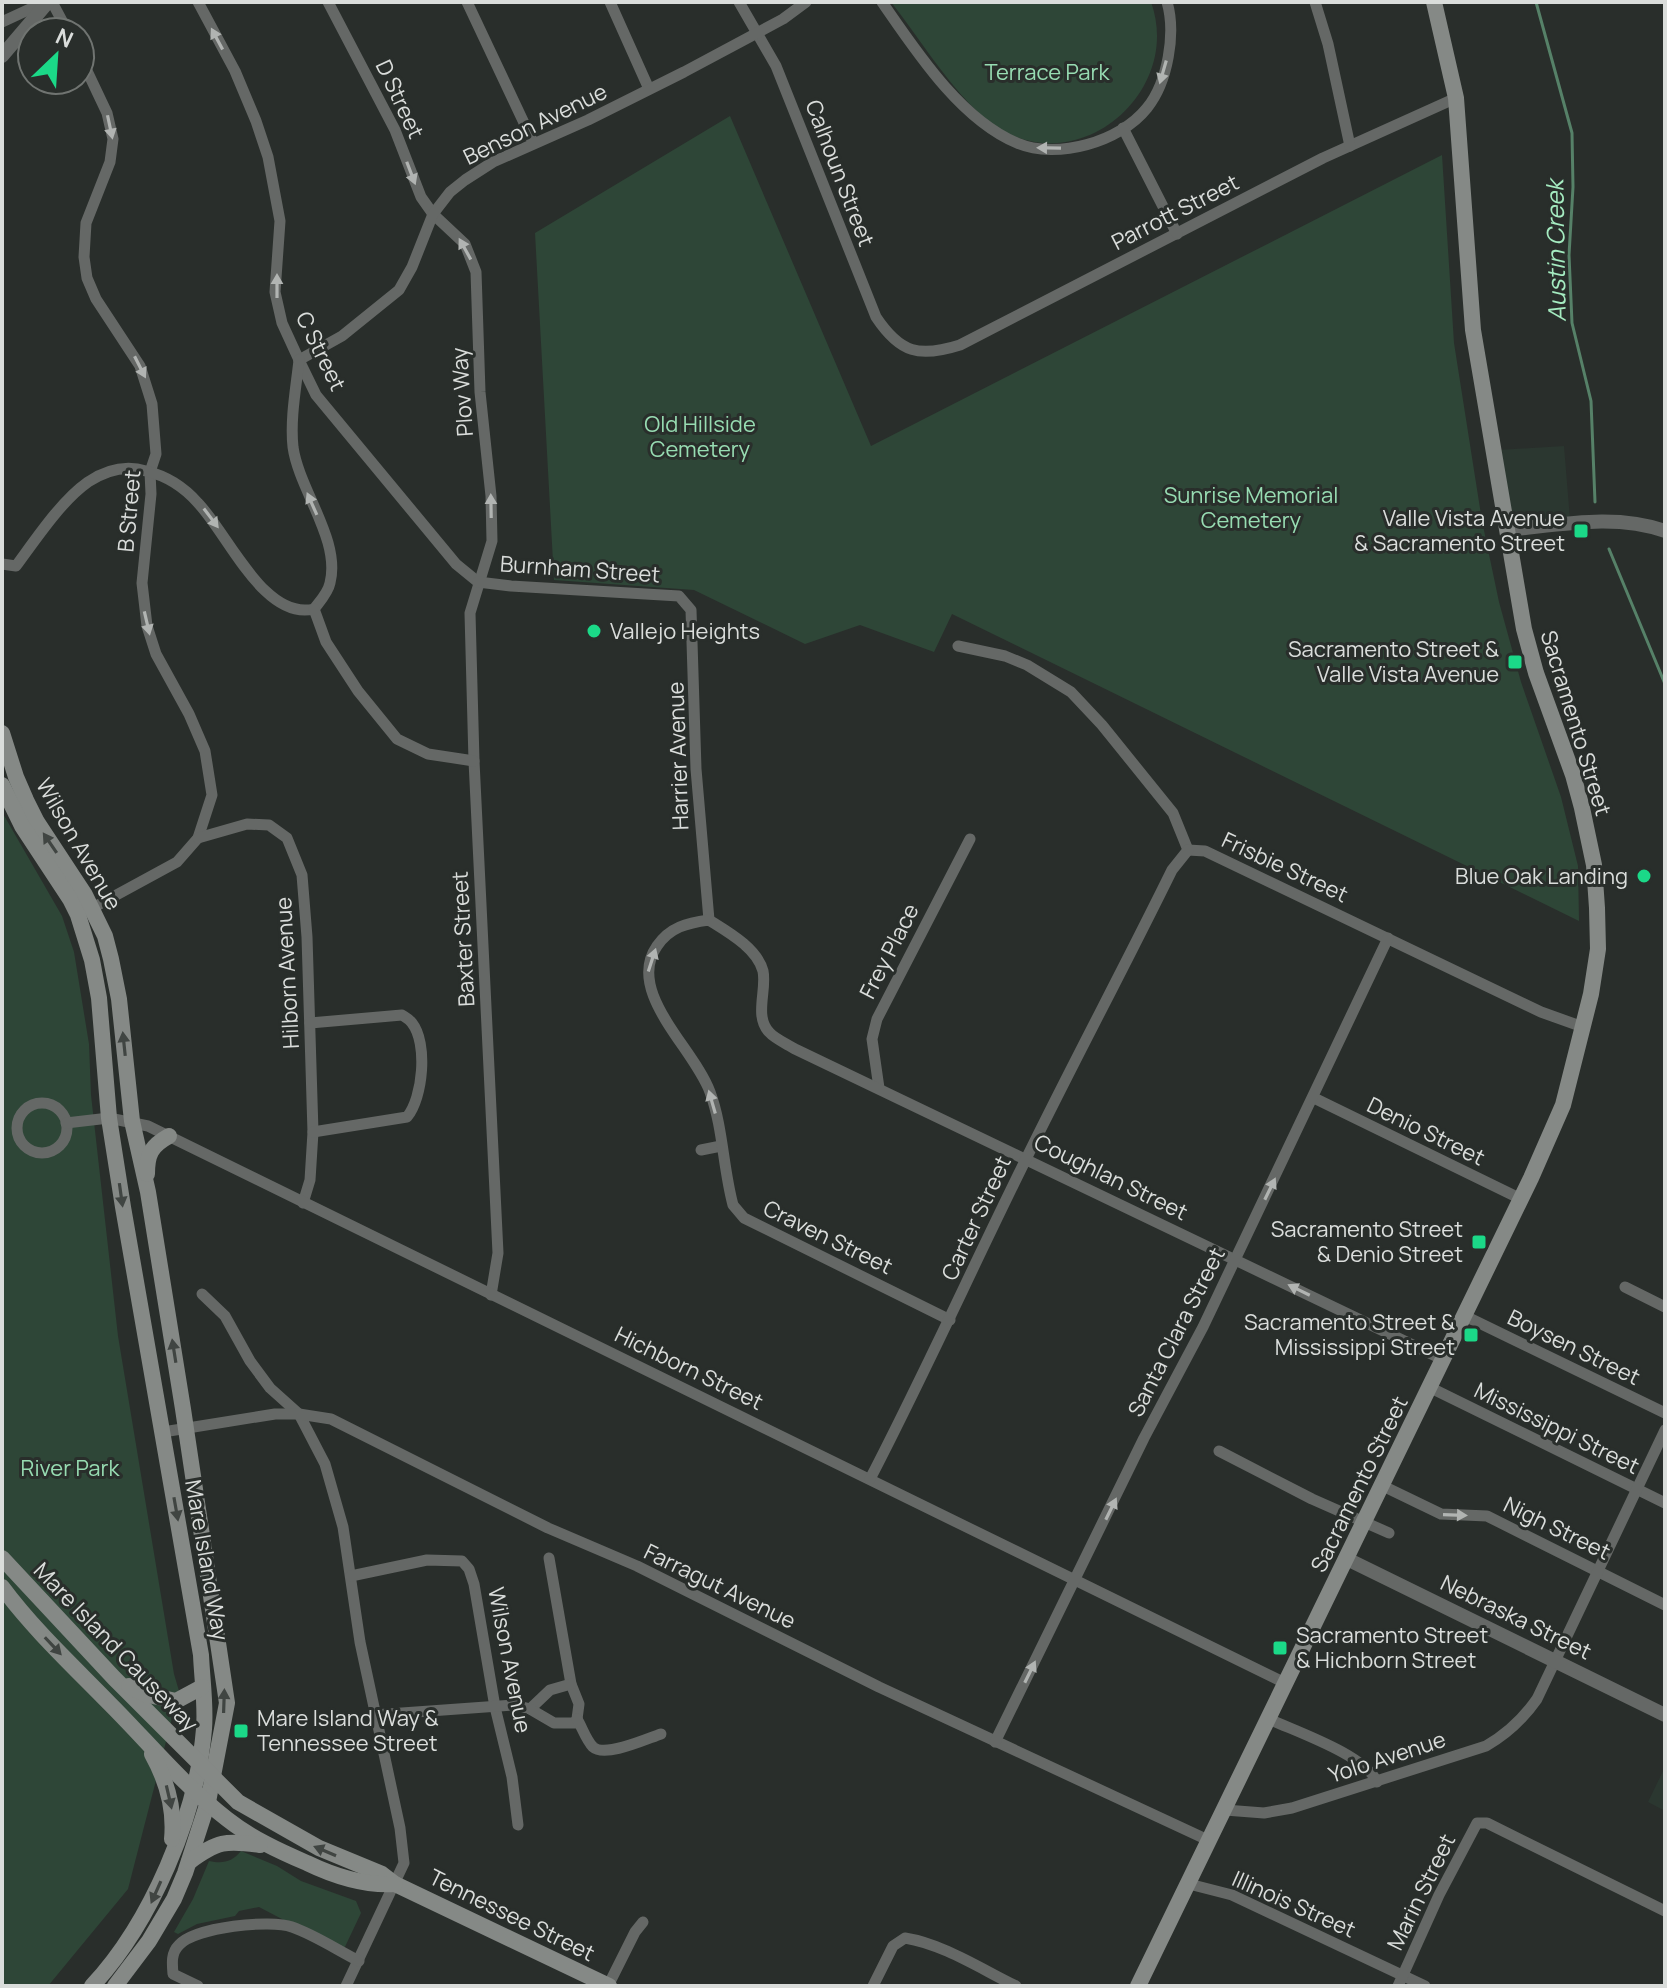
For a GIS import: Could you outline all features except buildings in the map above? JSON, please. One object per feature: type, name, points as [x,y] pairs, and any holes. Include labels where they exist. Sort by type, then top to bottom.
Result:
[{"type":"main road","name":"Sacramento Street","points":[[1138,1986],[1191,1878],[1207,1834],[1225,1810],[1431,1388],[1563,1105],[1591,994],[1598,949],[1594,865],[1573,775],[1536,673],[1524,629],[1470,306],[1456,98],[1434,2]]},
{"type":"main road","name":"Wilson Avenue","points":[[2,733],[16,777],[37,822],[69,869],[85,912],[86,938],[99,998],[109,1118]]},
{"type":"main road","name":"Wilson Avenue","points":[[2,785],[22,826],[62,887],[105,936],[119,999],[132,1121]]},
{"type":"main road","name":"Mare Island Way","points":[[92,1986],[143,1918],[157,1891],[194,1790],[205,1725],[198,1635],[109,1118]]},
{"type":"main road","name":"Mare Island Way","points":[[115,1986],[149,1941],[174,1899],[189,1862],[208,1802],[227,1703],[148,1192],[132,1121]]},
{"type":"main road","points":[[148,1192],[147,1156],[153,1147],[169,1136]]},
{"type":"main road","name":"Mare Island Causeway","points":[[2,1558],[200,1765]]},
{"type":"main road","name":"Mare Island Causeway","points":[[2,1587],[18,1609],[194,1790]]},
{"type":"main road","points":[[114,1678],[144,1694],[176,1701],[202,1687]]},
{"type":"main road","points":[[144,1739],[162,1772],[169,1794],[172,1834],[169,1861]]},
{"type":"main road","name":"Tennessee Street","points":[[200,1765],[238,1802],[285,1831],[382,1874],[395,1884],[608,1986]]},
{"type":"main road","name":"Tennessee Street","points":[[194,1790],[227,1819],[270,1846],[321,1870],[374,1885],[395,1884]]},
{"type":"main road","points":[[189,1862],[214,1844],[223,1842],[270,1846]]},
{"type":"street","points":[[2,22],[48,2]]},
{"type":"street","points":[[2,56],[48,2]]},
{"type":"street","name":"C Street","points":[[198,2],[235,71],[268,157],[280,221],[275,292],[282,323],[299,360],[316,395],[456,564],[478,582]]},
{"type":"street","name":"D Street","points":[[328,2],[395,130],[421,197],[433,214]]},
{"type":"street","points":[[467,2],[533,142]]},
{"type":"street","points":[[610,2],[649,89]]},
{"type":"street","name":"Calhoun Street","points":[[739,2],[776,66],[876,317],[890,338],[912,349]]},
{"type":"street","name":"Benson Avenue","points":[[299,360],[342,336],[399,290],[412,267],[433,214],[450,192],[465,180],[533,142],[588,120],[649,89],[783,19],[806,2]]},
{"type":"street","points":[[882,2],[950,90],[980,118],[1017,143],[1036,148],[1068,148],[1087,144],[1123,128],[1147,108],[1159,87],[1169,44],[1167,2]]},
{"type":"street","points":[[1315,2],[1328,44],[1350,146]]},
{"type":"street","name":"B Street","points":[[85,912],[177,862],[198,838],[212,795],[205,751],[189,714],[156,654],[145,612],[142,583],[151,494],[150,472],[156,454],[152,404],[140,366],[96,299],[87,278],[84,257],[86,223],[110,162],[113,139],[107,113],[96,90]]},
{"type":"street","name":"Parrott Street","points":[[912,349],[935,353],[960,345],[1350,146],[1456,98]]},
{"type":"street","points":[[1123,128],[1177,234]]},
{"type":"street","name":"Plov Way","points":[[433,214],[465,244],[476,272],[480,392],[491,496],[492,541],[478,582]]},
{"type":"street","points":[[299,360],[293,447],[298,473],[331,556],[331,582],[314,609]]},
{"type":"street","points":[[2,564],[16,566],[77,490],[90,480],[105,472],[131,467],[174,482],[200,504],[268,595],[294,611],[314,609]]},
{"type":"street","points":[[1507,530],[1593,521],[1639,524],[1665,531]]},
{"type":"street","name":"Burnham Street","points":[[478,582],[679,596]]},
{"type":"street","name":"Baxter Street","points":[[478,582],[470,613],[474,761],[498,1253],[491,1295]]},
{"type":"street","name":"Harrier Avenue","points":[[679,596],[691,610],[693,622],[696,769],[709,920]]},
{"type":"street","points":[[314,609],[326,642],[358,691],[397,739],[428,754],[474,761]]},
{"type":"street","name":"Frisbie Street","points":[[958,646],[1005,656],[1035,669],[1071,692],[1102,725],[1173,813],[1188,850],[1205,851],[1541,1012],[1583,1027]]},
{"type":"street","name":"Hilborn Avenue","points":[[198,838],[247,824],[269,825],[287,838],[302,875],[313,1132],[310,1180],[303,1203]]},
{"type":"street","name":"Frey Place","points":[[879,1088],[872,1039],[877,1019],[970,839]]},
{"type":"street","name":"Carter Street","points":[[870,1479],[1026,1159],[1172,870],[1188,850]]},
{"type":"street","name":"Coughlan Street","points":[[709,920],[756,956],[763,971],[764,1025],[770,1033],[795,1049],[1444,1360]]},
{"type":"street","name":"Craven Street","points":[[709,920],[685,924],[666,933],[652,954],[648,977],[652,996],[710,1092],[733,1205],[744,1218],[950,1320]]},
{"type":"street","name":"Santa Clara Street","points":[[995,1742],[1236,1259],[1388,938]]},
{"type":"street","points":[[310,1023],[402,1015],[412,1023],[419,1038],[421,1085],[414,1108],[407,1117],[313,1132]]},
{"type":"street","name":"Denio Street","points":[[1314,1098],[1521,1199]]},
{"type":"street","points":[[33,1104],[50,1105],[62,1113],[66,1123],[64,1140],[54,1150],[45,1153],[33,1152],[18,1138],[18,1118],[33,1104]]},
{"type":"street","name":"Hichborn Street","points":[[66,1123],[109,1118],[132,1121],[169,1136],[1287,1684]]},
{"type":"street","points":[[701,1150],[721,1146]]},
{"type":"street","points":[[1625,1287],[1665,1307]]},
{"type":"street","points":[[202,1294],[225,1316],[250,1361],[270,1388],[299,1414],[325,1464],[343,1527],[374,1715],[400,1828],[404,1863],[346,1986]]},
{"type":"street","name":"Boysen Street","points":[[1465,1316],[1665,1413]]},
{"type":"street","name":"Mississippi Street","points":[[1431,1388],[1665,1503]]},
{"type":"street","points":[[163,1432],[275,1414],[299,1414]]},
{"type":"street","name":"Farragut Avenue","points":[[299,1414],[331,1419],[368,1436],[548,1528],[637,1566],[995,1742],[1121,1801],[1207,1834]]},
{"type":"street","points":[[1555,1661],[1665,1430]]},
{"type":"street","points":[[1219,1451],[1389,1533]]},
{"type":"street","name":"Nigh Street","points":[[1383,1486],[1441,1514],[1487,1516],[1665,1605]]},
{"type":"street","points":[[374,1715],[515,1705],[530,1709],[554,1723],[575,1723],[579,1704],[571,1684],[549,1558]]},
{"type":"street","name":"Nebraska Street","points":[[1347,1559],[1665,1715]]},
{"type":"street","name":"Wilson Avenue","points":[[351,1576],[427,1560],[462,1561],[469,1569],[495,1707],[512,1777],[518,1825]]},
{"type":"street","name":"Yolo Avenue","points":[[1225,1810],[1264,1813],[1292,1808],[1486,1746],[1502,1737],[1525,1716],[1555,1661]]},
{"type":"street","points":[[530,1709],[550,1690],[571,1684]]},
{"type":"street","points":[[577,1719],[592,1746],[601,1751],[661,1734]]},
{"type":"street","points":[[1269,1719],[1358,1761],[1377,1782]]},
{"type":"street","name":"Marin Street","points":[[1400,1981],[1439,1895],[1477,1823],[1487,1823],[1665,1911]]},
{"type":"street","name":"Illinois Street","points":[[1191,1878],[1232,1895],[1400,1981],[1425,1986]]},
{"type":"street","points":[[608,1986],[643,1922]]},
{"type":"street","points":[[198,1986],[173,1974],[172,1956],[178,1946],[198,1933],[262,1923],[291,1926],[359,1961]]},
{"type":"street","points":[[873,1986],[893,1946],[905,1938],[939,1949],[1016,1986]]},
{"type":"shaded area","points":[[1564,446],[1570,519],[1509,523],[1498,450]]},
{"type":"shaded area","points":[[1665,1767],[1665,1811],[1648,1802]]},
{"type":"green space","name":"Terrace Park","points":[[891,2],[1151,2],[1157,35],[1152,67],[1139,95],[1118,118],[1091,134],[1061,143],[1030,141],[998,128],[969,103]]},
{"type":"green space","name":"Sunrise Memorial Cemetery","points":[[730,116],[871,446],[1442,155],[1454,343],[1482,521],[1499,602],[1521,682],[1561,797],[1578,866],[1579,921],[952,614],[934,652],[860,625],[805,644],[694,590],[554,580],[535,233]]},
{"type":"green space","name":"River Park","points":[[2,812],[62,916],[74,952],[89,1044],[91,1095],[118,1336],[179,1691],[128,1889],[48,1986],[2,1986]]},
{"type":"green space","points":[[241,1851],[277,1866],[301,1881],[356,1901],[361,1913],[343,1951],[259,1907],[197,1924],[178,1934],[174,1932],[193,1899],[209,1861],[227,1861]]},
{"type":"waterway","name":"Austin Creek","points":[[1536,2],[1572,133],[1569,255],[1572,323],[1591,401],[1595,502]]},
{"type":"waterway","name":"Austin Creek","points":[[1609,549],[1665,684]]},
{"type":"place","name":"Valle Vista Avenue & Sacramento Street","points":[[1581,531]]},
{"type":"place","name":"Vallejo Heights","points":[[594,631]]},
{"type":"place","name":"Sacramento Street & Valle Vista Avenue","points":[[1515,662]]},
{"type":"place","name":"Blue Oak Landing","points":[[1644,876]]},
{"type":"place","name":"Sacramento Street & Denio Street","points":[[1479,1242]]},
{"type":"place","name":"Sacramento Street & Mississippi Street","points":[[1471,1335]]},
{"type":"place","name":"Sacramento Street & Hichborn Street","points":[[1280,1648]]},
{"type":"place","name":"Mare Island Way & Tennessee Street","points":[[241,1731]]},
{"type":"park label","name":"Old Hillside Cemetery","points":[[700,436]]}]
